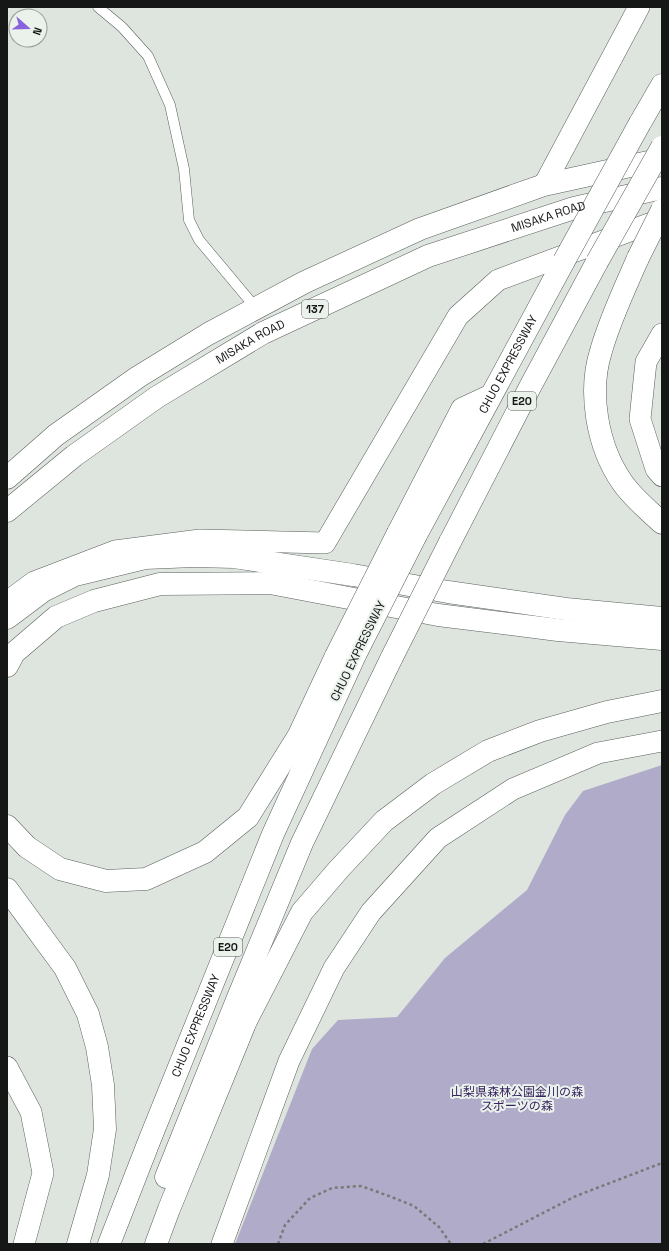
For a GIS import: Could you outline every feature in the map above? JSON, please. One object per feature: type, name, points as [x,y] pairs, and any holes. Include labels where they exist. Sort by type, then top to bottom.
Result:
[{"type":"highway","name":"CHUO EXPRESSWAY","points":[[109,1244],[346,654],[407,534],[490,396],[662,85]]},
{"type":"highway","name":"E20","points":[[142,1244],[176,1150],[302,843],[392,657],[530,387],[597,262],[662,147]]},
{"type":"highway","name":"137","points":[[7,478],[56,435],[138,377],[208,334],[305,282],[420,229],[544,185],[662,159]]},
{"type":"highway","name":"MISAKA ROAD","points":[[7,511],[74,456],[151,401],[263,334],[428,256],[574,208],[662,188]]},
{"type":"highway","points":[[662,210],[638,258],[610,322],[600,352],[594,387],[597,418],[608,455],[622,482],[643,506],[662,523]]},
{"type":"highway","points":[[7,618],[44,591],[75,575],[145,558],[194,556],[234,557],[354,575],[448,592],[566,609],[662,618]]},
{"type":"highway","points":[[7,666],[14,653],[56,617],[94,601],[160,584],[270,583],[438,615],[558,630],[662,639]]},
{"type":"highway","points":[[7,826],[26,847],[60,869],[106,881],[146,879],[205,852],[248,817],[299,735],[346,654]]},
{"type":"highway","points":[[156,1244],[246,1020],[302,912],[344,863],[384,821],[434,784],[488,751],[547,729],[607,712],[662,701]]},
{"type":"highway","points":[[7,889],[65,968],[88,1014],[97,1047],[103,1085],[105,1129],[98,1175],[78,1244]]},
{"type":"street","points":[[544,185],[640,7]]},
{"type":"street","points":[[7,602],[34,582],[115,551],[200,540],[324,543],[458,316],[498,280],[662,219]]},
{"type":"street","points":[[662,334],[646,362],[640,419],[656,469],[662,476]]},
{"type":"street","points":[[222,1244],[289,1061],[334,968],[371,912],[438,838],[513,789],[598,753],[662,741]]},
{"type":"street","points":[[7,1067],[31,1112],[43,1173],[24,1244]]},
{"type":"lane","points":[[98,7],[122,27],[148,56],[170,105],[184,169],[189,220],[199,240],[256,308]]},
{"type":"path","points":[[483,1244],[576,1196],[662,1163]]},
{"type":"path","points":[[278,1244],[285,1225],[310,1198],[332,1188],[360,1186],[414,1206],[439,1227],[451,1244]]},
{"type":"green space","name":"山梨県森林公園金川の森 スポーツの森","points":[[662,765],[662,1243],[235,1244],[312,1049],[338,1020],[397,1017],[445,958],[527,890],[565,815],[583,791]]}]
